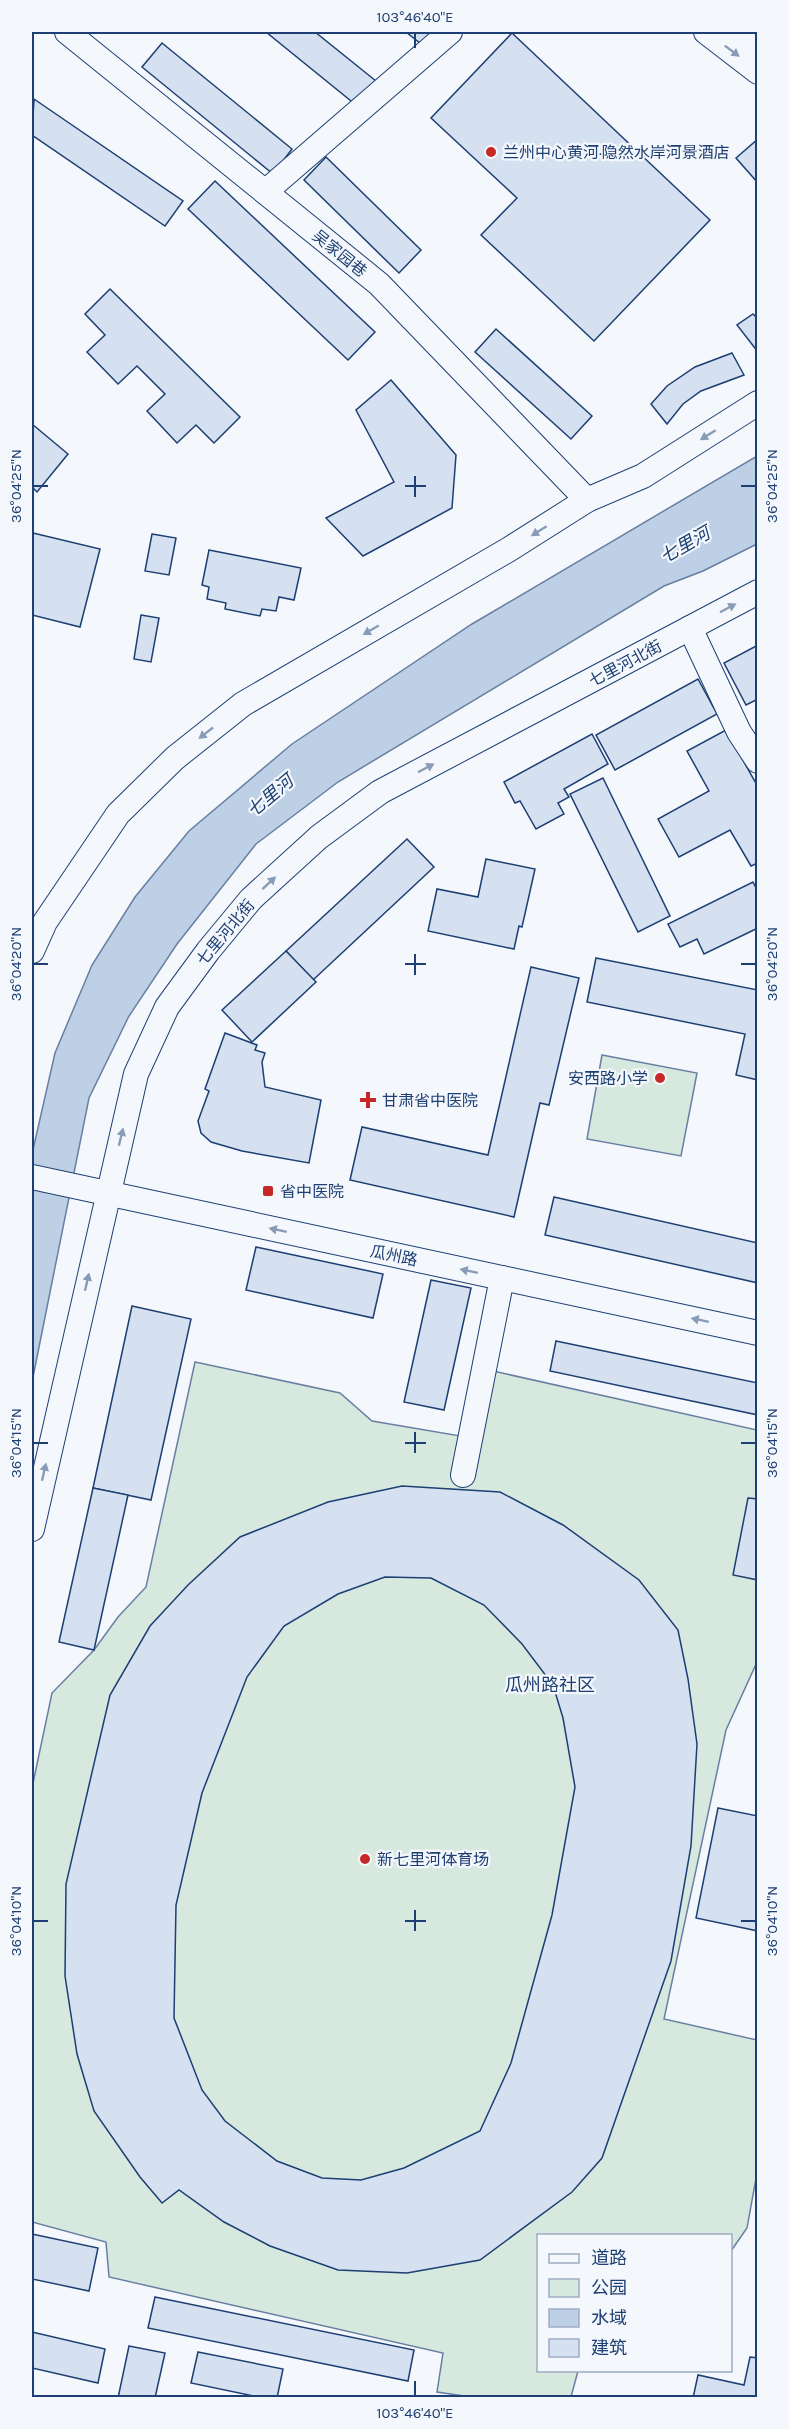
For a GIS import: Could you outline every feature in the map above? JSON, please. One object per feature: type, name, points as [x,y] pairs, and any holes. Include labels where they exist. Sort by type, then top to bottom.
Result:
[{"type":"highway","points":[[741,32],[758,46]]},
{"type":"street","name":"吴家园巷","points":[[68,32],[379,284],[587,500]]},
{"type":"street","points":[[265,192],[450,32]]},
{"type":"street","points":[[706,32],[758,72]]},
{"type":"street","points":[[32,951],[45,921],[118,814],[175,758],[243,704],[508,550],[587,500],[643,476],[758,403]]},
{"type":"street","name":"七里河北街","points":[[32,1529],[136,1074],[167,1006],[208,951],[251,899],[319,837],[380,792],[758,592]]},
{"type":"street","points":[[690,628],[739,732],[758,761]]},
{"type":"street","name":"瓜州路","points":[[32,1177],[758,1333]]},
{"type":"street","points":[[463,1475],[502,1278]]},
{"type":"green space","points":[[602,1055],[697,1073],[681,1156],[587,1139]]},
{"type":"green space","name":"新七里河体育场","points":[[195,1362],[340,1393],[372,1421],[460,1436],[475,1367],[757,1430],[757,1662],[726,1730],[664,2019],[757,2040],[757,2173],[747,2228],[732,2250],[732,2234],[537,2234],[537,2372],[578,2372],[571,2397],[471,2397],[437,2392],[443,2353],[109,2277],[106,2242],[32,2222],[32,1788],[52,1693],[94,1650],[118,1617],[146,1587]]},
{"type":"water","name":"七里河","points":[[757,456],[757,544],[703,571],[664,586],[338,782],[256,844],[177,944],[129,1016],[89,1098],[32,1382],[32,1154],[55,1053],[92,965],[135,897],[189,831],[292,744],[472,624]]},
{"type":"building","points":[[266,32],[315,32],[376,81],[356,105]]},
{"type":"building","points":[[406,32],[438,32],[425,47]]},
{"type":"building","points":[[512,33],[710,220],[594,341],[481,235],[517,198],[431,118]]},
{"type":"building","points":[[162,43],[292,149],[273,174],[142,67]]},
{"type":"building","points":[[34,99],[183,201],[165,226],[32,135]]},
{"type":"building","points":[[758,139],[758,183],[736,158]]},
{"type":"building","points":[[326,157],[421,250],[399,273],[304,180]]},
{"type":"building","points":[[215,181],[375,332],[348,360],[188,209]]},
{"type":"building","points":[[110,289],[240,417],[214,443],[196,425],[177,443],[147,411],[165,394],[137,366],[118,384],[87,352],[105,335],[85,314]]},
{"type":"building","points":[[753,314],[758,319],[758,352],[737,325]]},
{"type":"building","points":[[496,329],[592,416],[571,439],[475,352]]},
{"type":"building","points":[[732,353],[744,375],[701,391],[683,404],[667,424],[651,404],[667,386],[695,367]]},
{"type":"building","points":[[391,380],[456,455],[452,508],[363,556],[326,518],[394,482],[356,410]]},
{"type":"building","points":[[32,424],[68,454],[37,492],[32,487]]},
{"type":"building","points":[[33,533],[100,549],[80,627],[32,615]]},
{"type":"building","points":[[152,534],[176,538],[169,575],[145,571]]},
{"type":"building","points":[[209,550],[301,568],[294,600],[279,597],[276,611],[262,609],[260,616],[225,609],[226,603],[207,599],[209,587],[202,585]]},
{"type":"building","points":[[141,615],[159,618],[151,662],[134,659]]},
{"type":"building","points":[[758,645],[758,699],[746,705],[724,663]]},
{"type":"building","points":[[698,679],[717,714],[615,770],[596,735]]},
{"type":"building","points":[[726,730],[758,787],[758,863],[751,866],[730,830],[679,857],[658,819],[709,791],[687,751]]},
{"type":"building","points":[[592,734],[608,764],[564,789],[569,797],[558,803],[564,814],[536,829],[520,801],[515,803],[504,782]]},
{"type":"building","points":[[603,778],[670,916],[638,932],[570,794]]},
{"type":"building","points":[[407,839],[434,867],[313,980],[286,951]]},
{"type":"building","points":[[486,859],[535,869],[522,927],[519,926],[514,949],[428,931],[437,889],[478,897]]},
{"type":"building","points":[[753,882],[758,892],[758,928],[704,954],[697,939],[680,947],[668,924]]},
{"type":"building","points":[[286,951],[316,982],[252,1042],[222,1010]]},
{"type":"building","points":[[596,958],[758,990],[758,1080],[736,1075],[745,1034],[587,1002]]},
{"type":"building","points":[[531,967],[579,978],[549,1105],[540,1103],[514,1217],[350,1180],[362,1127],[488,1155]]},
{"type":"building","points":[[225,1033],[257,1045],[255,1050],[265,1053],[262,1062],[265,1087],[321,1100],[309,1163],[242,1151],[211,1142],[201,1133],[198,1121],[209,1091],[205,1089]]},
{"type":"building","points":[[554,1197],[758,1243],[758,1283],[545,1235]]},
{"type":"building","points":[[256,1247],[383,1274],[373,1318],[246,1290]]},
{"type":"building","points":[[431,1280],[471,1288],[444,1410],[404,1402]]},
{"type":"building","points":[[132,1306],[191,1319],[151,1500],[93,1488]]},
{"type":"building","points":[[556,1341],[758,1383],[758,1415],[550,1371]]},
{"type":"building","points":[[402,1486],[500,1492],[563,1525],[639,1580],[678,1630],[688,1679],[697,1744],[691,1846],[671,1961],[602,2158],[572,2192],[480,2260],[407,2273],[338,2270],[270,2246],[224,2222],[179,2190],[162,2203],[140,2177],[94,2111],[77,2054],[65,1976],[66,1884],[110,1695],[150,1626],[188,1585],[240,1537],[328,1502]],"holes":[[[385,1577],[431,1578],[484,1605],[522,1644],[553,1685],[563,1718],[575,1787],[552,1915],[511,2063],[480,2131],[404,2168],[361,2180],[322,2178],[277,2161],[225,2121],[202,2090],[174,2018],[176,1905],[202,1793],[247,1677],[284,1626],[338,1594]]]},
{"type":"building","points":[[93,1488],[128,1495],[94,1650],[59,1642]]},
{"type":"building","points":[[748,1498],[758,1499],[758,1580],[733,1575]]},
{"type":"building","points":[[718,1808],[758,1816],[758,1931],[696,1918]]},
{"type":"building","points":[[32,2234],[98,2248],[89,2291],[32,2279]]},
{"type":"building","points":[[155,2297],[414,2350],[408,2381],[148,2328]]},
{"type":"building","points":[[32,2332],[105,2349],[98,2383],[32,2368]]},
{"type":"building","points":[[129,2346],[165,2353],[155,2398],[118,2398]]},
{"type":"building","points":[[198,2352],[283,2369],[277,2398],[263,2398],[191,2383]]},
{"type":"building","points":[[750,2357],[758,2358],[758,2398],[693,2398],[698,2375],[744,2385]]},
{"type":"place","name":"兰州中心黄河·隐然水岸河景酒店","points":[[491,152]]},
{"type":"place","name":"安西路小学","points":[[660,1078]]},
{"type":"place","name":"甘肃省中医院","points":[[368,1100]]},
{"type":"place","name":"省中医院","points":[[268,1191]]},
{"type":"place","name":"新七里河体育场","points":[[365,1859]]},
{"type":"district","name":"瓜州路社区","points":[[550,1685]]}]
